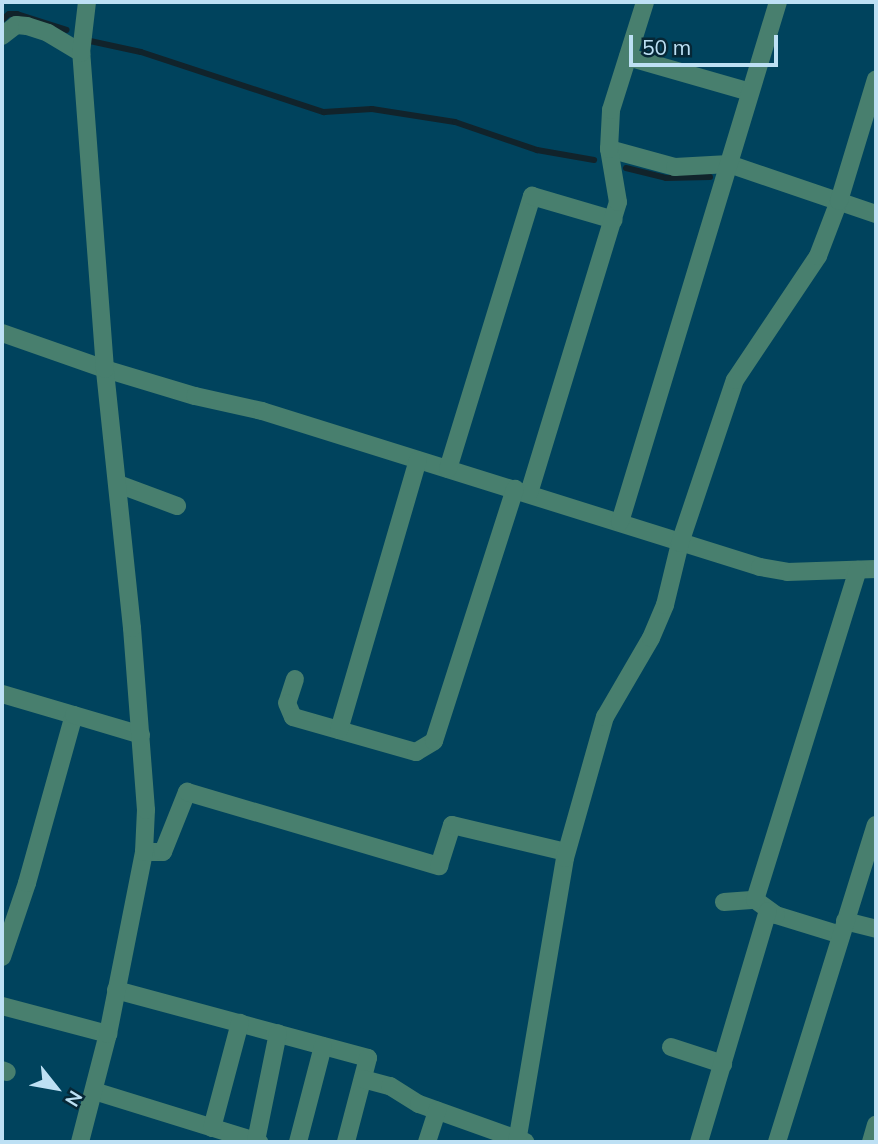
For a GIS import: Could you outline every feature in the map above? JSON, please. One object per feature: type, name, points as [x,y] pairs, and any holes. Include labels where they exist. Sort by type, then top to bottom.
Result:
[{"type":"street","points":[[80,1142],[108,1034],[144,852],[146,810],[118,484],[104,369],[81,53],[87,2]]},
{"type":"street","points":[[295,679],[287,703],[293,717],[416,752],[433,741],[614,220],[618,202],[609,149],[611,110],[645,2]]},
{"type":"street","points":[[620,522],[778,2]]},
{"type":"street","points":[[2,36],[16,25],[27,26],[48,33],[81,53]]},
{"type":"street","points":[[628,57],[750,92]]},
{"type":"street","points":[[363,1079],[390,1086],[419,1104],[520,1141],[566,852],[605,717],[651,638],[666,605],[680,543],[735,380],[818,256],[839,201],[876,79]]},
{"type":"street","points":[[609,149],[675,167],[729,164],[876,214]]},
{"type":"street","points":[[448,469],[532,196],[614,220]]},
{"type":"street","points":[[2,333],[104,369],[195,396],[262,411],[760,567],[787,572],[867,570],[762,906],[723,1064],[699,1142]]},
{"type":"street","points":[[338,730],[418,460]]},
{"type":"street","points":[[118,484],[177,506]]},
{"type":"street","points":[[2,694],[141,735]]},
{"type":"street","points":[[2,957],[27,883],[74,715]]},
{"type":"street","points":[[144,852],[163,852],[187,792],[439,866],[452,825],[566,852]]},
{"type":"street","points":[[777,1142],[876,825]]},
{"type":"street","points":[[724,902],[762,906],[843,928],[876,929]]},
{"type":"street","points":[[116,990],[368,1058],[346,1142]]},
{"type":"street","points":[[2,1007],[108,1034]]},
{"type":"street","points":[[212,1128],[240,1023]]},
{"type":"street","points":[[94,1091],[258,1142],[278,1034]]},
{"type":"street","points":[[298,1142],[323,1046]]},
{"type":"street","points":[[671,1047],[723,1064]]},
{"type":"street","points":[[427,1142],[437,1111]]},
{"type":"street","points":[[871,1142],[876,1125]]},
{"type":"waterway","points":[[2,20],[9,14],[17,14],[67,30]]},
{"type":"waterway","points":[[90,41],[141,52],[324,112],[372,109],[455,122],[537,150],[594,160]]},
{"type":"waterway","points":[[626,168],[666,178],[710,177]]}]
